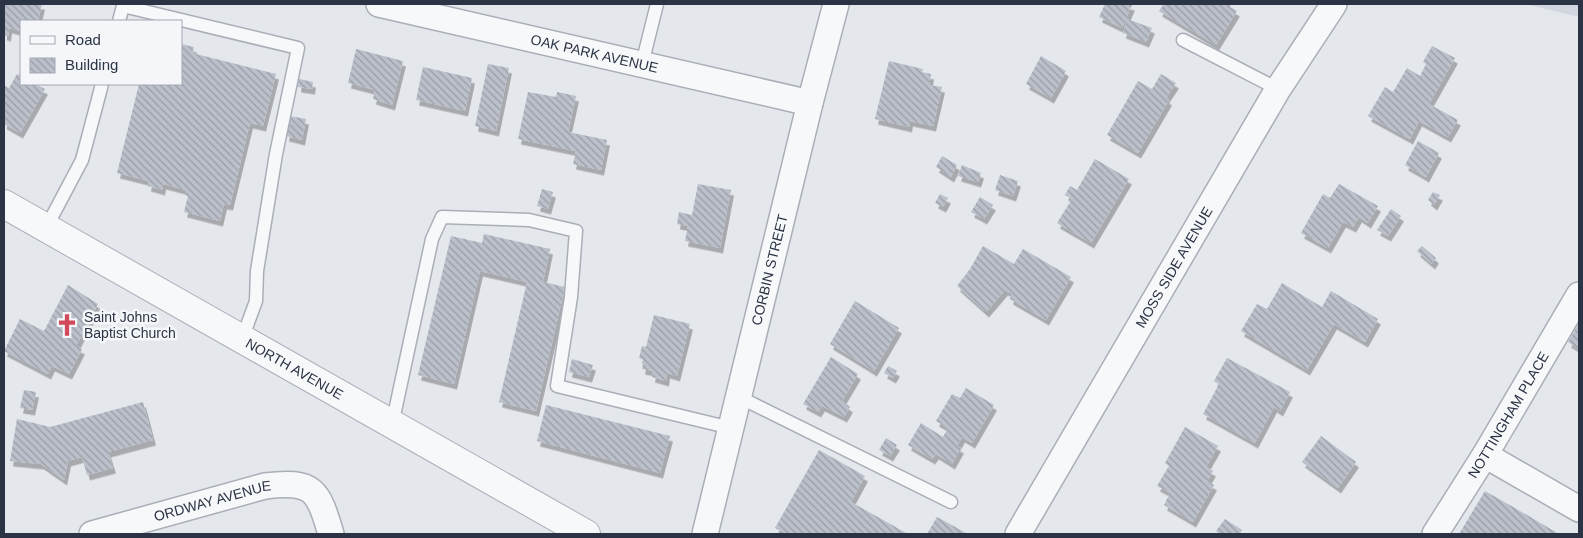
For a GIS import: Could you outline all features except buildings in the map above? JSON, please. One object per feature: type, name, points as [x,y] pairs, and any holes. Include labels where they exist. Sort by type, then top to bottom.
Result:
[{"type":"street","name":"OAK PARK AVENUE","points":[[379,4],[810,103]]},
{"type":"street","name":"CORBIN STREET","points":[[705,534],[836,4]]},
{"type":"street","name":"MOSS SIDE AVENUE","points":[[1018,534],[1278,89],[1334,4]]},
{"type":"street","name":"NORTH AVENUE","points":[[4,204],[586,534]]},
{"type":"street","name":"NOTTINGHAM PLACE","points":[[1435,534],[1485,455],[1579,294]]},
{"type":"street","points":[[1485,455],[1579,509]]},
{"type":"street","name":"ORDWAY AVENUE","points":[[92,534],[265,486],[288,483],[306,487],[316,495],[322,505],[331,534]]},
{"type":"lane","points":[[642,64],[657,4]]},
{"type":"lane","points":[[119,20],[122,6],[181,20]]},
{"type":"lane","points":[[182,20],[298,48],[276,154],[257,271],[256,301],[242,339]]},
{"type":"lane","points":[[1182,40],[1278,89]]},
{"type":"lane","points":[[46,228],[82,160],[102,85]]},
{"type":"lane","points":[[392,425],[432,239],[442,217],[528,220],[576,231],[571,297],[557,386],[731,428]]},
{"type":"lane","points":[[739,396],[951,502]]},
{"type":"shaded area","points":[[1525,4],[1579,4],[1579,17]]},
{"type":"place","name":"Saint Johns Baptist Church","points":[[67,325]]}]
